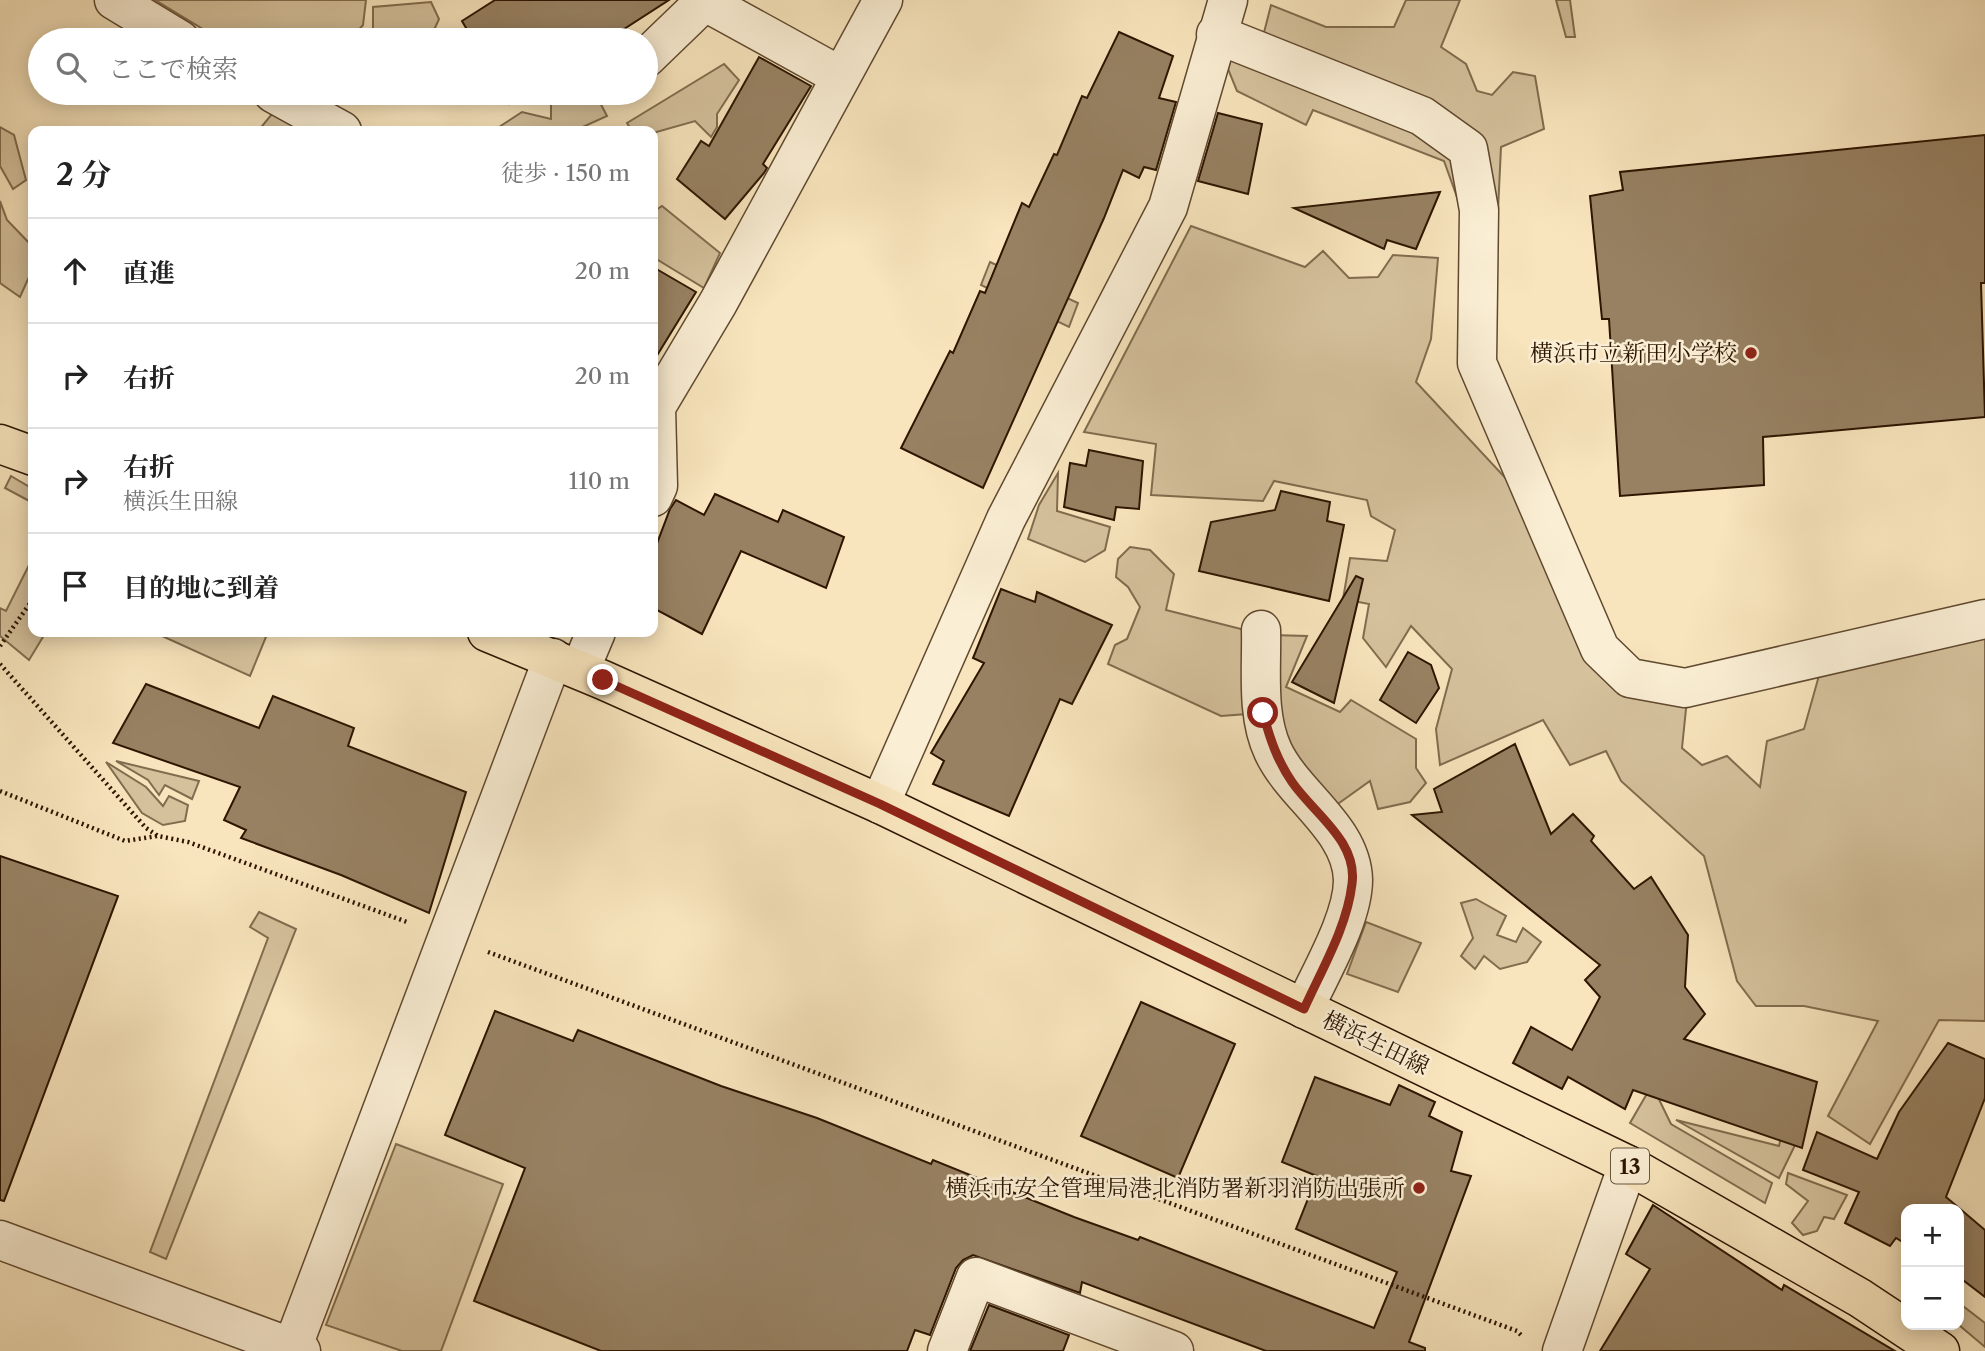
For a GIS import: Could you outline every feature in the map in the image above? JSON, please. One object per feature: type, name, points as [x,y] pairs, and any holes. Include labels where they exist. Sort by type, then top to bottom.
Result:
[{"type":"main road","points":[[0,444],[28,454]]},
{"type":"main road","name":"横浜生田線","points":[[499,637],[880,804],[1628,1166],[1860,1298],[1940,1351]]},
{"type":"street","points":[[114,0],[160,28]]},
{"type":"street","points":[[658,404],[718,303],[883,0]]},
{"type":"street","points":[[658,46],[703,1],[840,76]]},
{"type":"street","points":[[880,804],[1006,519],[1168,207],[1222,17],[1422,116],[1468,149],[1479,210],[1477,363],[1600,649],[1630,678],[1685,688],[1985,619]]},
{"type":"street","points":[[295,105],[333,126]]},
{"type":"street","points":[[1261,630],[1263,713],[1273,750],[1293,783],[1331,826],[1351,856],[1353,882],[1345,916],[1304,1009]]},
{"type":"street","points":[[0,1240],[295,1350],[450,938],[566,664],[591,637]]},
{"type":"street","points":[[1562,1351],[1628,1166]]},
{"type":"street","points":[[947,1351],[976,1277],[1174,1351]]},
{"type":"path","points":[[0,646],[28,606]]},
{"type":"path","points":[[0,664],[146,828],[158,836]]},
{"type":"path","points":[[0,792],[125,841],[158,836],[188,842],[1517,1331]]},
{"type":"shaded area","points":[[155,0],[366,0],[360,28],[201,28]]},
{"type":"shaded area","points":[[1406,0],[1460,0],[1441,47],[1466,64],[1477,91],[1492,95],[1513,72],[1535,76],[1544,129],[1501,147],[1497,232],[1462,211],[1444,161],[1313,110],[1306,125],[1237,91],[1228,69],[1232,52],[1257,60],[1271,5],[1326,27],[1394,27]]},
{"type":"shaded area","points":[[1556,0],[1570,0],[1575,37],[1566,37]]},
{"type":"shaded area","points":[[431,2],[439,19],[435,28],[373,28],[373,7]]},
{"type":"shaded area","points":[[724,64],[739,80],[717,114],[717,127],[711,137],[695,121],[658,132],[658,126],[629,126],[627,123]]},
{"type":"shaded area","points":[[551,105],[601,105],[607,116],[585,126],[501,126],[522,112],[551,119]]},
{"type":"shaded area","points":[[276,109],[305,126],[262,126]]},
{"type":"shaded area","points":[[0,127],[14,135],[26,180],[13,189],[0,166]]},
{"type":"shaded area","points":[[0,201],[7,220],[28,242],[28,279],[20,297],[0,283]]},
{"type":"shaded area","points":[[662,206],[720,253],[704,288],[658,260],[658,209]]},
{"type":"shaded area","points":[[1191,226],[1305,267],[1323,251],[1349,278],[1378,277],[1393,255],[1438,258],[1431,339],[1416,382],[1525,499],[1591,654],[1687,699],[1682,748],[1702,765],[1727,756],[1760,787],[1767,741],[1804,729],[1820,672],[1985,630],[1985,1021],[1939,1020],[1870,1144],[1828,1116],[1878,1021],[1804,1006],[1756,1006],[1737,981],[1704,856],[1621,781],[1606,751],[1570,765],[1543,720],[1440,765],[1436,729],[1452,669],[1411,626],[1386,667],[1363,638],[1369,604],[1343,599],[1350,558],[1387,561],[1395,530],[1371,516],[1367,500],[1274,481],[1263,501],[1151,495],[1156,444],[1084,432]]},
{"type":"shaded area","points":[[990,262],[1078,303],[1069,327],[981,285]]},
{"type":"shaded area","points":[[1058,473],[1057,511],[1110,527],[1105,550],[1085,562],[1028,539],[1039,505]]},
{"type":"shaded area","points":[[11,476],[28,486],[28,500],[5,488]]},
{"type":"shaded area","points":[[1130,547],[1150,550],[1174,574],[1166,610],[1249,631],[1247,714],[1221,716],[1108,664],[1115,645],[1127,639],[1140,607],[1128,587],[1116,577],[1118,559]]},
{"type":"shaded area","points":[[28,567],[28,637],[43,637],[29,660],[0,636],[0,608],[6,611]]},
{"type":"shaded area","points":[[1271,635],[1307,636],[1286,687],[1340,712],[1351,700],[1416,739],[1416,768],[1426,783],[1410,802],[1378,809],[1370,781],[1335,806],[1300,766],[1274,718]]},
{"type":"shaded area","points":[[164,637],[266,637],[250,676]]},
{"type":"shaded area","points":[[116,761],[199,781],[192,799],[165,785],[159,795],[148,780]]},
{"type":"shaded area","points":[[106,762],[146,787],[163,806],[169,796],[188,805],[185,821],[163,825],[142,813]]},
{"type":"shaded area","points":[[1476,899],[1506,916],[1497,935],[1516,942],[1523,928],[1541,942],[1527,962],[1500,969],[1484,956],[1475,969],[1461,956],[1473,938],[1461,903]]},
{"type":"shaded area","points":[[259,912],[296,929],[166,1259],[150,1252],[268,938],[250,927]]},
{"type":"shaded area","points":[[1366,922],[1421,943],[1398,992],[1347,974]]},
{"type":"shaded area","points":[[1652,1085],[1671,1124],[1772,1183],[1765,1203],[1630,1123]]},
{"type":"shaded area","points":[[1676,1120],[1779,1146],[1782,1132],[1798,1139],[1779,1178]]},
{"type":"shaded area","points":[[396,1144],[503,1184],[441,1351],[402,1351],[326,1325]]},
{"type":"shaded area","points":[[1788,1173],[1847,1195],[1834,1219],[1824,1217],[1817,1231],[1803,1235],[1792,1223],[1808,1201],[1786,1184]]},
{"type":"shaded area","points":[[1964,1307],[1985,1323],[1985,1347],[1964,1329]]},
{"type":"building","points":[[495,0],[669,0],[626,28],[466,28],[462,21]]},
{"type":"building","points":[[1119,32],[1173,56],[1159,98],[1176,102],[1156,170],[1144,167],[1139,178],[1123,170],[983,488],[901,448],[950,351],[953,353],[980,291],[985,293],[1022,203],[1029,207],[1054,154],[1057,155],[1082,96],[1087,98]]},
{"type":"building","points":[[759,57],[811,86],[763,164],[767,168],[764,173],[725,219],[677,179],[701,141],[709,146]]},
{"type":"building","points":[[1218,113],[1262,124],[1248,194],[1198,181]]},
{"type":"building","points":[[1985,135],[1985,283],[1981,283],[1985,417],[1763,437],[1764,485],[1620,496],[1609,319],[1602,319],[1590,196],[1623,190],[1620,172]]},
{"type":"building","points":[[1440,192],[1416,249],[1387,240],[1384,249],[1294,208]]},
{"type":"building","points":[[658,270],[696,292],[658,354]]},
{"type":"building","points":[[1089,450],[1143,461],[1139,509],[1116,507],[1114,520],[1064,507],[1070,463],[1086,466]]},
{"type":"building","points":[[1281,491],[1330,502],[1327,521],[1344,525],[1329,601],[1199,571],[1211,522],[1275,510]]},
{"type":"building","points":[[715,494],[778,522],[783,510],[844,537],[826,588],[741,551],[702,634],[658,611],[658,541],[670,509],[676,500],[704,515]]},
{"type":"building","points":[[1356,576],[1363,579],[1334,703],[1292,682]]},
{"type":"building","points":[[1001,589],[1035,602],[1037,592],[1112,625],[1072,704],[1060,699],[1009,816],[933,784],[944,761],[931,753],[984,663],[973,658]]},
{"type":"building","points":[[1408,652],[1431,665],[1439,688],[1416,723],[1380,700]]},
{"type":"building","points":[[146,684],[259,728],[273,696],[354,728],[348,746],[466,792],[429,913],[341,875],[241,838],[246,830],[224,820],[240,787],[113,743]]},
{"type":"building","points":[[1515,744],[1551,834],[1573,814],[1594,836],[1591,841],[1634,889],[1651,877],[1688,935],[1685,987],[1705,1014],[1684,1039],[1817,1082],[1802,1148],[1633,1090],[1625,1109],[1568,1077],[1562,1089],[1513,1063],[1531,1027],[1572,1050],[1600,997],[1585,980],[1600,965],[1412,815],[1442,812],[1434,789]]},
{"type":"building","points":[[0,856],[118,896],[4,1201],[0,1200]]},
{"type":"building","points":[[1141,1002],[1235,1044],[1178,1178],[1081,1136]]},
{"type":"building","points":[[495,1011],[573,1041],[578,1030],[721,1086],[817,1118],[931,1164],[933,1160],[1074,1217],[1138,1240],[1140,1237],[1374,1328],[1397,1272],[1296,1229],[1317,1176],[1282,1162],[1315,1077],[1390,1105],[1399,1085],[1435,1102],[1429,1116],[1462,1132],[1451,1171],[1471,1176],[1409,1342],[1425,1348],[1425,1351],[1266,1351],[1082,1282],[1080,1293],[973,1255],[963,1260],[956,1268],[930,1335],[915,1330],[907,1351],[601,1351],[474,1301],[525,1168],[445,1135]]},
{"type":"building","points":[[1948,1043],[1985,1059],[1985,1098],[1946,1197],[1954,1204],[1901,1204],[1901,1241],[1896,1238],[1890,1246],[1845,1223],[1859,1192],[1803,1170],[1817,1132],[1877,1159],[1899,1112]]},
{"type":"building","points":[[1653,1205],[1782,1290],[1784,1285],[1895,1351],[1600,1351],[1650,1269],[1626,1254]]},
{"type":"building","points":[[1964,1212],[1985,1230],[1985,1297],[1964,1281]]},
{"type":"building","points":[[989,1305],[1069,1335],[1063,1351],[970,1351]]},
{"type":"place","name":"横浜市立新田小学校","points":[[1751,353]]},
{"type":"place","name":"横浜市安全管理局港北消防署新羽消防出張所","points":[[1419,1188]]},
{"type":"route","points":[[603,680],[880,804],[1304,1009],[1345,916],[1353,882],[1351,856],[1331,826],[1293,783],[1273,750],[1263,713]]}]
